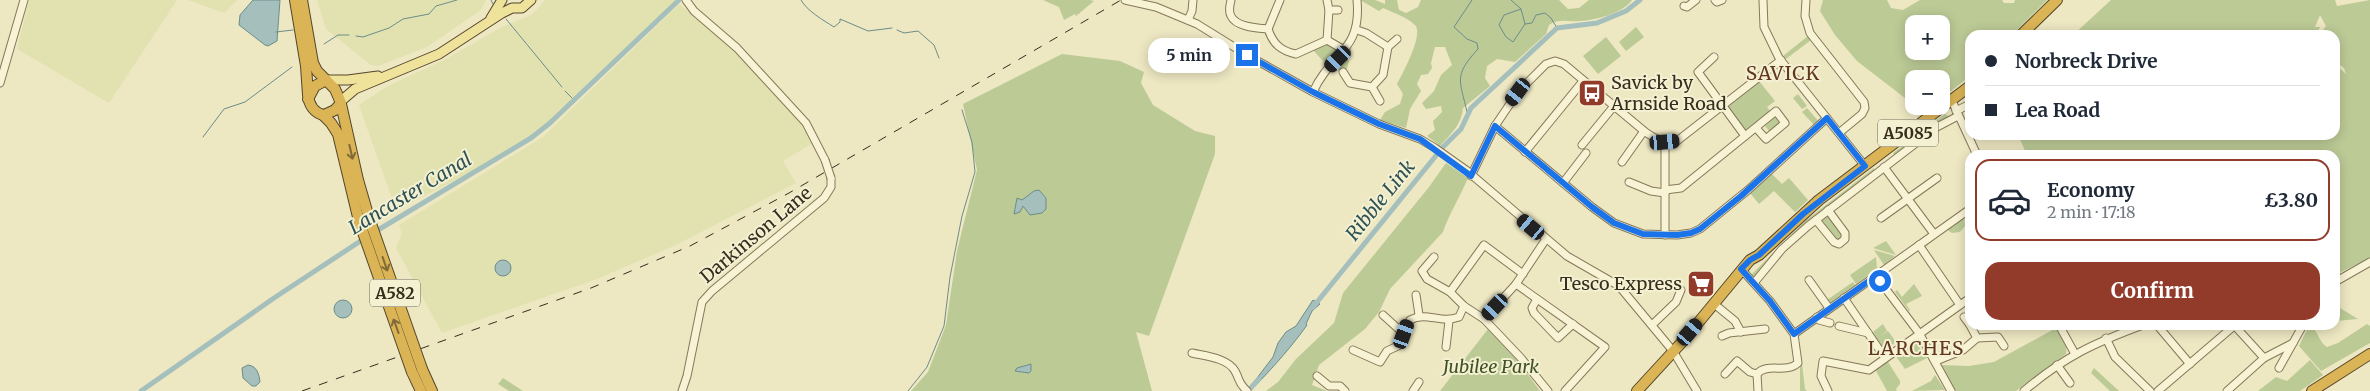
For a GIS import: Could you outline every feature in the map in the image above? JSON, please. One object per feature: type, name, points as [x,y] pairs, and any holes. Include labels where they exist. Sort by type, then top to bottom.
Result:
[{"type":"highway","points":[[295,0],[308,96]]},
{"type":"highway","name":"A582","points":[[302,0],[314,67],[335,89],[341,103],[358,180],[364,219]]},
{"type":"highway","points":[[2026,30],[2057,0]]},
{"type":"highway","points":[[308,96],[315,86],[326,80]]},
{"type":"highway","name":"A5085","points":[[1640,388],[1650,375],[1675,353],[1743,272],[1750,260],[1759,255],[1803,214],[1965,90]]},
{"type":"highway","name":"A582","points":[[308,96],[314,110],[323,115],[335,127],[338,134],[364,219],[417,370],[421,391]]},
{"type":"highway","points":[[323,115],[332,112],[341,103]]},
{"type":"highway","points":[[2312,391],[2370,354]]},
{"type":"highway","points":[[2323,391],[2370,362]]},
{"type":"highway","name":"A582","points":[[417,370],[432,391]]},
{"type":"main road","points":[[490,21],[503,0],[512,8]]},
{"type":"main road","points":[[341,103],[355,89],[439,54],[512,8],[524,7],[531,0]]},
{"type":"main road","points":[[326,80],[348,80],[394,73]]},
{"type":"street","points":[[0,84],[24,0]]},
{"type":"street","points":[[1125,0],[1156,7],[1188,20],[1313,92],[1379,124],[1420,139],[1434,148],[1471,176],[1546,239],[1580,264],[1619,286],[1653,324],[1675,353],[1697,391]]},
{"type":"street","points":[[1188,20],[1192,11],[1193,0]]},
{"type":"street","points":[[1231,0],[1230,14],[1232,19],[1251,28],[1268,29]]},
{"type":"street","points":[[1280,0],[1268,29],[1274,43],[1287,52],[1296,54],[1327,40]]},
{"type":"street","points":[[1327,0],[1329,10],[1327,40]]},
{"type":"street","points":[[1313,92],[1318,80],[1346,51],[1356,30],[1357,0]]},
{"type":"street","points":[[1684,6],[1687,8],[1696,0]]},
{"type":"street","points":[[1763,0],[1766,32],[1781,60],[1865,166]]},
{"type":"street","points":[[1806,0],[1804,16],[1810,33],[1864,102],[1865,108],[1862,114],[1839,133]]},
{"type":"street","name":"Darkinson Lane","points":[[682,391],[688,376],[702,302],[712,291],[824,198],[831,187],[831,178],[825,160],[806,123],[737,48],[694,11],[688,2]]},
{"type":"street","points":[[1329,10],[1338,10]]},
{"type":"street","points":[[1356,30],[1366,33],[1388,47]]},
{"type":"street","points":[[1372,87],[1383,76],[1388,47],[1398,37]]},
{"type":"street","points":[[1327,40],[1346,51]]},
{"type":"street","points":[[1714,57],[1698,72],[1745,136]]},
{"type":"street","points":[[1471,176],[1495,126],[1518,92],[1550,62],[1560,62],[1644,131],[1655,139],[1665,142],[1677,141],[1781,60]]},
{"type":"street","points":[[1342,72],[1350,83],[1372,87],[1380,101]]},
{"type":"street","points":[[1525,152],[1583,81]]},
{"type":"street","points":[[1952,100],[1965,130]]},
{"type":"street","points":[[1582,145],[1614,106]]},
{"type":"street","points":[[1754,283],[1782,249],[1828,210],[1965,108]]},
{"type":"street","points":[[1495,126],[1614,223],[1643,234],[1665,235],[1691,233],[1700,229],[1741,196],[1827,118]]},
{"type":"street","points":[[1628,182],[1651,191],[1665,192],[1681,188],[1756,128]]},
{"type":"street","points":[[1622,162],[1644,131]]},
{"type":"street","points":[[1665,142],[1665,235]]},
{"type":"street","points":[[1563,183],[1586,153]]},
{"type":"street","points":[[1884,167],[1934,234]]},
{"type":"street","points":[[1880,218],[1937,178]]},
{"type":"street","points":[[1816,220],[1834,242],[1839,244],[1845,239],[1845,233],[1828,210]]},
{"type":"street","points":[[1794,334],[1965,212]]},
{"type":"street","points":[[1484,318],[1516,284],[1546,239]]},
{"type":"street","points":[[1450,292],[1484,245],[1523,274]]},
{"type":"street","points":[[1919,245],[1960,305]]},
{"type":"street","points":[[1434,256],[1422,270],[1427,279],[1450,292],[1464,306],[1484,318],[1548,391]]},
{"type":"street","points":[[2340,279],[2370,262]]},
{"type":"street","points":[[1743,272],[1754,283],[1794,334],[1798,362],[1795,366],[1763,369],[1757,374]]},
{"type":"street","points":[[1876,276],[1919,333],[1951,391]]},
{"type":"street","points":[[1809,280],[1829,308]]},
{"type":"street","points":[[1516,284],[1605,347],[1565,391]]},
{"type":"street","points":[[1653,324],[1676,302],[1681,290]]},
{"type":"street","points":[[1416,295],[1420,315]]},
{"type":"street","points":[[1844,298],[1885,358]]},
{"type":"street","points":[[1537,299],[1532,308],[1534,313],[1558,338],[1572,324]]},
{"type":"street","points":[[1828,391],[1821,376],[1823,361],[1869,370],[1965,302]]},
{"type":"street","points":[[1716,305],[1735,322],[1741,332]]},
{"type":"street","points":[[1353,350],[1380,362],[1387,351],[1402,344],[1410,320],[1420,315],[1449,321],[1459,317],[1464,306]]},
{"type":"street","points":[[1383,315],[1404,334]]},
{"type":"street","points":[[1817,317],[1830,323]]},
{"type":"street","points":[[1446,348],[1449,321]]},
{"type":"street","points":[[1839,326],[1868,333]]},
{"type":"street","points":[[1722,336],[1729,333],[1765,329]]},
{"type":"street","points":[[1973,330],[1977,338]]},
{"type":"street","points":[[2062,330],[2075,354]]},
{"type":"street","points":[[2024,391],[2056,365],[2106,338],[2129,330]]},
{"type":"street","points":[[2161,330],[2190,364]]},
{"type":"street","points":[[2158,391],[2228,330]]},
{"type":"street","points":[[2239,330],[2264,358]]},
{"type":"street","points":[[2279,368],[2300,330]]},
{"type":"street","points":[[1936,361],[1963,350],[1977,338],[1998,337],[2004,346]]},
{"type":"street","points":[[2106,338],[2115,357],[2150,391]]},
{"type":"street","points":[[2227,391],[2264,358],[2293,343]]},
{"type":"street","points":[[1192,353],[1224,362],[1235,372],[1237,382],[1245,388]]},
{"type":"street","points":[[1725,374],[1737,361],[1750,372],[1757,374]]},
{"type":"street","points":[[2056,365],[2070,383]]},
{"type":"street","points":[[1757,374],[1758,391]]},
{"type":"street","points":[[1317,376],[1329,386],[1340,386],[1345,391]]},
{"type":"street","points":[[1412,391],[1420,382]]},
{"type":"green space","points":[[29,0],[177,0],[109,103],[17,49]]},
{"type":"green space","points":[[188,0],[237,0],[224,13]]},
{"type":"green space","points":[[317,0],[486,0],[481,10],[427,47],[378,66],[371,65],[326,29]]},
{"type":"green space","points":[[545,0],[676,0],[609,67],[531,138],[494,161],[396,210],[359,105],[388,86],[446,59],[502,27],[533,14]]},
{"type":"green space","points":[[1043,0],[1094,1],[1076,16],[1075,14],[1064,20],[1059,7]]},
{"type":"green space","points":[[1360,0],[1375,0],[1385,4],[1385,0],[1397,0],[1399,10],[1406,13],[1418,7],[1421,0],[1559,0],[1568,9],[1579,8],[1589,0],[1632,0],[1622,9],[1601,18],[1553,23],[1549,25],[1546,34],[1515,62],[1497,59],[1487,66],[1485,78],[1490,86],[1463,108],[1458,124],[1440,146],[1427,136],[1435,130],[1433,121],[1442,112],[1441,106],[1426,109],[1422,103],[1434,91],[1441,75],[1452,65],[1445,47],[1435,47],[1431,63],[1432,68],[1428,74],[1421,75],[1417,84],[1421,91],[1410,109],[1406,128],[1380,120],[1385,112],[1400,104],[1403,94],[1397,84],[1412,54],[1417,30],[1412,22],[1404,17],[1383,8],[1379,11]]},
{"type":"green space","points":[[1823,0],[1887,0],[1891,8],[1903,10],[1920,0],[2002,0],[2004,3],[2014,3],[2015,0],[2047,0],[2017,30],[1965,30],[1965,80],[1950,92],[1950,70],[1905,70],[1905,98],[1857,61],[1835,35],[1820,11]]},
{"type":"green space","points":[[2111,0],[2335,0],[2337,6],[2370,0],[2370,258],[2340,273],[2340,150],[2025,150],[2020,140],[2340,140],[2340,69],[2346,74],[2344,68],[2340,65],[2340,30],[2323,30],[2326,26],[2320,15],[2315,27],[2320,27],[2318,30],[2078,30]]},
{"type":"green space","points":[[679,4],[737,48],[806,123],[813,143],[783,161],[796,183],[676,245],[597,279],[442,333],[396,248],[402,234],[399,225],[543,137]]},
{"type":"green space","points":[[1636,27],[1644,37],[1626,51],[1619,42]]},
{"type":"green space","points":[[1808,36],[1811,40],[1786,59],[1783,56]]},
{"type":"green space","points":[[1606,37],[1621,56],[1598,74],[1583,56]]},
{"type":"green space","points":[[1323,44],[1337,47],[1338,53],[1330,63],[1322,60],[1313,50]]},
{"type":"green space","points":[[1062,54],[1120,61],[1144,72],[1141,83],[1153,105],[1195,131],[1215,136],[1215,154],[1149,336],[1136,332],[1152,391],[911,391],[928,372],[946,325],[957,251],[977,170],[963,104]]},
{"type":"green space","points":[[1344,57],[1349,61],[1347,69],[1340,72],[1337,68]]},
{"type":"green space","points":[[1759,81],[1775,101],[1767,107],[1771,112],[1746,130],[1728,107]]},
{"type":"green space","points":[[1798,94],[1807,106],[1802,109],[1793,98]]},
{"type":"green space","points":[[1807,108],[1819,122],[1815,126],[1802,112]]},
{"type":"green space","points":[[1944,115],[1951,118],[1895,156],[1893,153]]},
{"type":"green space","points":[[1775,117],[1780,123],[1770,132],[1765,126]]},
{"type":"green space","points":[[1446,163],[1468,178],[1443,232],[1390,289],[1379,312],[1365,329],[1319,365],[1312,385],[1327,391],[1266,391],[1278,382],[1296,359],[1334,323],[1343,293],[1429,187]]},
{"type":"green space","points":[[1874,168],[1875,171],[1783,247],[1754,277],[1751,275],[1805,221]]},
{"type":"green space","points":[[1771,173],[1782,184],[1789,178],[1808,200],[1795,212],[1774,191],[1759,204],[1750,193]]},
{"type":"green space","points":[[1828,214],[1844,236],[1838,243],[1819,221]]},
{"type":"green space","points":[[1964,217],[1965,226],[1960,232],[1952,233],[1946,229],[1922,250],[1919,245]]},
{"type":"green space","points":[[1886,241],[1896,255],[1873,248]]},
{"type":"green space","points":[[1874,250],[1895,256],[1884,265]]},
{"type":"green space","points":[[1876,257],[1877,269],[1856,284],[1850,275]]},
{"type":"green space","points":[[1853,282],[1855,285],[1831,302],[1827,300]]},
{"type":"green space","points":[[1914,284],[1922,296],[1906,304],[1909,311],[1895,292],[1897,290],[1902,297]]},
{"type":"green space","points":[[2340,308],[2358,319],[2340,321]]},
{"type":"green space","points":[[1883,324],[1887,331],[1879,337],[1888,331],[1896,342],[1884,351],[1873,332]]},
{"type":"green space","points":[[2367,324],[2370,326],[2370,343],[2321,371],[2299,346],[2307,330],[2315,330],[2327,347],[2338,343]]},
{"type":"green space","name":"Jubilee Park","points":[[1488,329],[1518,361],[1540,391],[1440,391]]},
{"type":"green space","points":[[2052,330],[2058,330],[2066,347],[2066,354],[2016,391],[1954,391],[1941,365],[1969,366],[1994,362]]},
{"type":"green space","points":[[1915,342],[1927,358],[1905,369],[1895,355]]},
{"type":"green space","points":[[1891,358],[1888,362],[1900,381],[1896,389],[1897,391],[1887,391],[1875,369]]},
{"type":"green space","points":[[2310,360],[2323,375],[2300,391],[2258,391],[2276,377],[2287,381]]},
{"type":"green space","points":[[1802,364],[1805,389],[1807,391],[1800,391],[1800,365]]},
{"type":"green space","points":[[2094,368],[2119,391],[2110,391],[2091,373]]},
{"type":"green space","points":[[1935,375],[1945,390],[1912,391],[1931,381]]},
{"type":"green space","points":[[503,378],[523,391],[509,391],[498,384]]},
{"type":"water","points":[[253,0],[280,0],[277,41],[268,46],[239,25],[240,15]]},
{"type":"water","points":[[1039,190],[1046,198],[1046,209],[1042,213],[1030,215],[1023,206],[1020,212],[1014,214],[1017,198],[1022,200],[1034,191]]},
{"type":"water","points":[[500,260],[506,260],[511,265],[509,274],[500,276],[495,271],[495,265]]},
{"type":"water","points":[[343,300],[349,303],[352,309],[349,315],[343,318],[337,315],[334,309],[337,303]]},
{"type":"water","points":[[1313,300],[1320,304],[1312,311],[1307,325],[1265,376],[1258,383],[1254,382],[1273,357],[1278,343],[1286,332],[1296,326]]},
{"type":"water","points":[[1031,364],[1031,371],[1029,373],[1015,371],[1017,368]]},
{"type":"water","points":[[248,365],[254,367],[258,373],[260,382],[256,386],[252,386],[243,378],[242,368]]},
{"type":"waterway","points":[[356,36],[363,37],[389,28],[403,19],[429,14],[436,6],[457,0]]},
{"type":"waterway","points":[[491,0],[494,6]]},
{"type":"waterway","name":"Lancaster Canal","points":[[373,233],[531,138],[550,123],[679,0]]},
{"type":"waterway","points":[[801,0],[811,12],[834,27],[840,22],[840,19],[868,31],[892,28]]},
{"type":"waterway","points":[[1467,112],[1460,79],[1465,66],[1478,49],[1477,43],[1467,39],[1454,27],[1472,0]]},
{"type":"waterway","points":[[1511,0],[1521,9],[1504,15],[1499,25],[1506,37],[1513,42],[1525,24]]},
{"type":"waterway","name":"Ribble Link","points":[[1313,307],[1443,147],[1461,129],[1471,108],[1557,28],[1597,23],[1626,11],[1640,0]]},
{"type":"waterway","points":[[1521,9],[1525,24],[1532,23],[1536,15],[1545,13],[1551,18],[1557,28]]},
{"type":"waterway","points":[[506,19],[562,87]]},
{"type":"waterway","points":[[276,32],[293,30]]},
{"type":"waterway","points":[[897,30],[904,33],[918,31],[934,45],[939,58]]},
{"type":"waterway","points":[[324,44],[338,35],[349,35]]},
{"type":"waterway","points":[[203,137],[224,109],[245,102],[292,67]]},
{"type":"waterway","points":[[565,91],[574,100]]},
{"type":"waterway","points":[[908,391],[927,367],[944,326],[950,277],[962,216],[975,172],[972,142],[962,110]]},
{"type":"waterway","name":"Lancaster Canal","points":[[141,391],[274,298],[365,238]]},
{"type":"waterway","name":"Ribble Link","points":[[1248,391],[1259,379]]},
{"type":"railway","points":[[302,391],[591,288],[690,246],[789,193],[1121,0]]},
{"type":"place","name":"Savick by Arnside Road","points":[[1592,93]]},
{"type":"place","name":"Tesco Express","points":[[1701,284]]},
{"type":"district","name":"SAVICK","points":[[1783,73]]},
{"type":"district","name":"LARCHES","points":[[1916,348]]},
{"type":"route","points":[[1247,55],[1313,92],[1379,124],[1420,139],[1466,170],[1471,176],[1495,126],[1592,207],[1614,223],[1643,234],[1677,235],[1691,233],[1700,229],[1741,196],[1827,118],[1865,166],[1819,200],[1741,269],[1770,301],[1794,334],[1876,276],[1880,281]]}]
